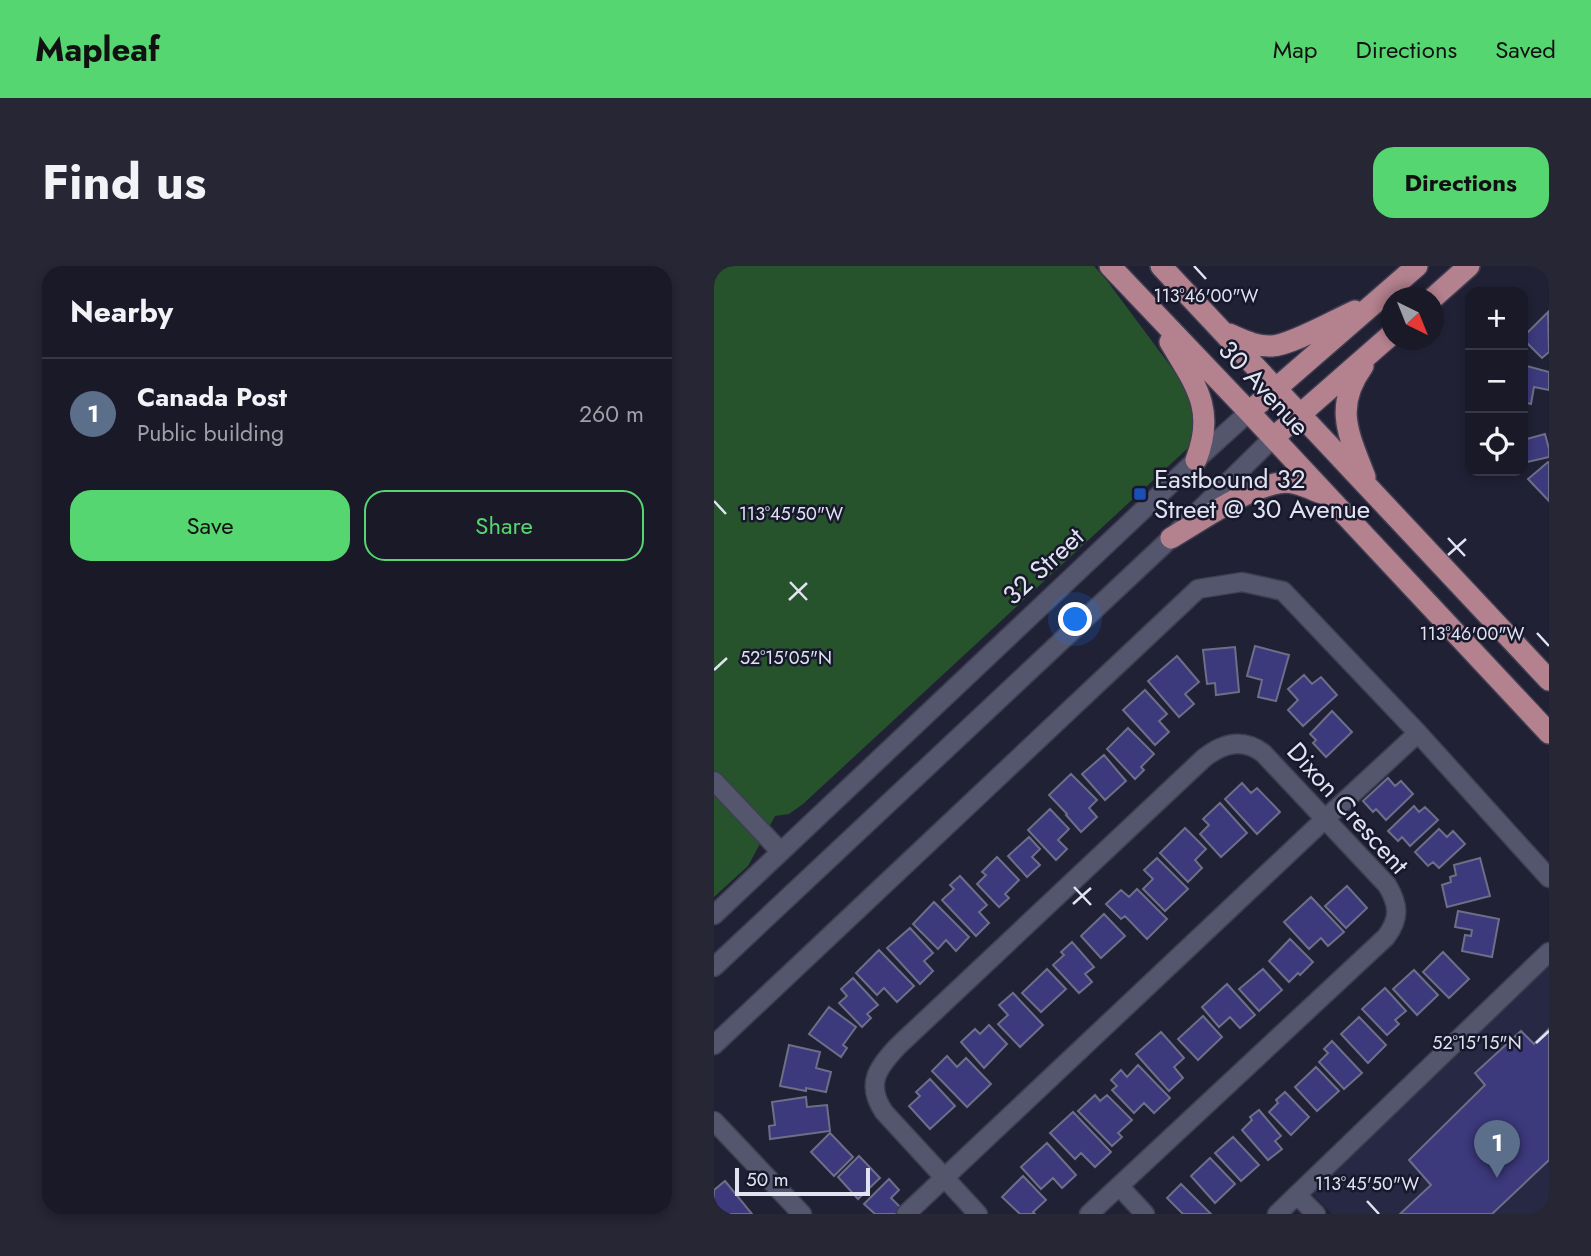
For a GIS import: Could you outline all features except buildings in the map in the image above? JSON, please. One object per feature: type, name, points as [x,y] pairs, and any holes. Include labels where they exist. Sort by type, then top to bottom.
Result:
[{"type":"main road","name":"30 Avenue","points":[[1110,266],[1549,733]]},
{"type":"main road","name":"30 Avenue","points":[[1161,266],[1549,680]]},
{"type":"main road","name":"32 Street","points":[[1249,412],[1417,266]]},
{"type":"main road","points":[[1444,288],[1469,266]]},
{"type":"main road","points":[[1221,330],[1251,344],[1273,346],[1379,300]]},
{"type":"main road","points":[[1151,310],[1191,377],[1202,402],[1205,432],[1196,460]]},
{"type":"main road","points":[[1273,438],[1381,344]]},
{"type":"main road","points":[[1369,489],[1345,415],[1349,389],[1354,378],[1381,345]]},
{"type":"main road","points":[[1171,538],[1247,494],[1280,482],[1293,483],[1326,495]]},
{"type":"street","name":"32 Street","points":[[714,915],[1249,412]]},
{"type":"street","points":[[714,967],[1171,538],[1273,438]]},
{"type":"street","points":[[714,1045],[1198,589],[1242,582],[1283,591],[1418,733],[1549,878]]},
{"type":"street","points":[[906,1214],[1418,733]]},
{"type":"street","name":"Dixon Crescent","points":[[978,1214],[884,1112],[875,1094],[877,1072],[909,1036],[1212,752],[1221,747],[1249,745],[1263,753],[1387,885],[1396,906],[1393,927],[1386,937],[1089,1214]]},
{"type":"street","points":[[714,782],[781,852]]},
{"type":"street","points":[[1277,1214],[1549,952]]},
{"type":"street","points":[[714,1121],[802,1214]]},
{"type":"street","points":[[1119,1186],[1145,1214]]},
{"type":"street","points":[[1297,1195],[1316,1214]]},
{"type":"shaded area","points":[[1549,963],[1549,1214],[1332,1214],[1309,1190]]},
{"type":"green space","points":[[714,266],[1094,266],[1186,387],[1197,419],[1188,448],[803,804],[789,814],[775,816],[748,866],[714,897]]},
{"type":"place","name":"Eastbound 32 Street @ 30 Avenue","points":[[1140,494]]},
{"type":"place","name":"Canada Post","points":[[1497,1178]]}]
